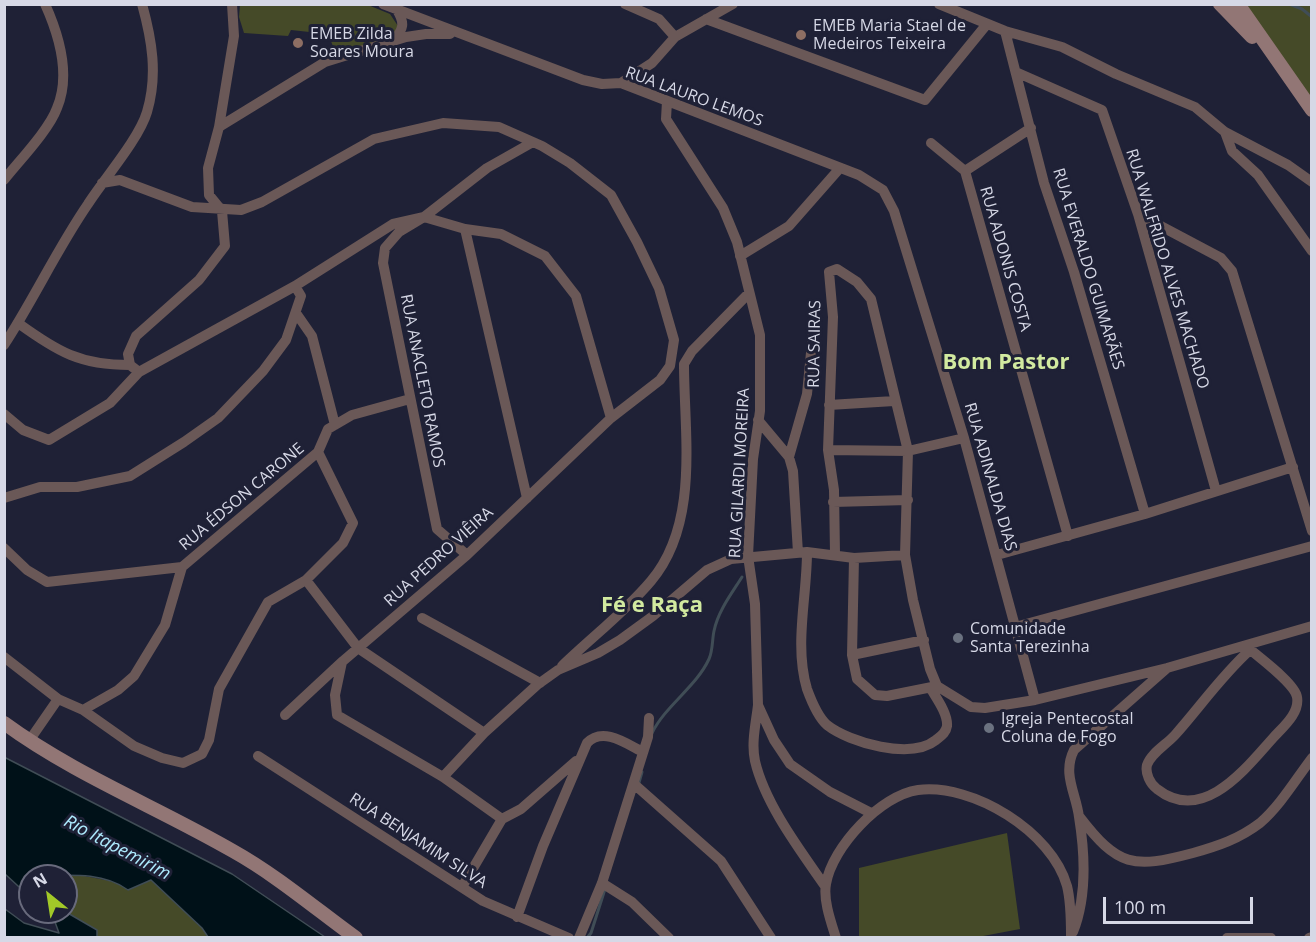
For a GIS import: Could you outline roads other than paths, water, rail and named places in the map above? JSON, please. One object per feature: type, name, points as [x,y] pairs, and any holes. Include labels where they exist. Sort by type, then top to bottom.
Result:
[{"type":"street","points":[[4,180],[57,108],[64,67],[53,24],[45,4]]},
{"type":"street","points":[[4,345],[49,266],[147,114],[154,74],[151,36],[142,4]]},
{"type":"street","points":[[135,368],[128,354],[136,336],[199,280],[225,246],[222,211],[209,195],[208,168],[219,127],[234,36],[232,4]]},
{"type":"street","name":"RUA LAURO LEMOS","points":[[383,4],[583,80],[602,84],[621,83],[859,175]]},
{"type":"street","points":[[625,4],[659,19],[675,37]]},
{"type":"street","points":[[621,83],[652,63],[675,37],[733,4]]},
{"type":"street","points":[[939,4],[1005,31],[1062,47],[1116,74],[1195,107],[1225,132],[1288,165],[1311,182]]},
{"type":"street","points":[[1220,4],[1293,81]]},
{"type":"street","points":[[1238,4],[1311,110]]},
{"type":"street","points":[[391,43],[403,30],[403,20],[397,10]]},
{"type":"street","points":[[706,19],[925,100],[987,24]]},
{"type":"street","name":"RUA EVERALDO GUIMARÃES","points":[[1005,31],[1018,73],[1044,183],[1074,272],[1145,514]]},
{"type":"street","points":[[219,127],[325,62],[426,34],[460,34]]},
{"type":"street","name":"RUA WALFRIDO ALVES MACHADO","points":[[1018,73],[1102,110],[1138,214],[1215,491]]},
{"type":"street","name":"RUA GILARDI MOREIRA","points":[[667,101],[666,119],[723,208],[740,256],[760,335],[758,420],[753,459],[748,556],[755,604],[758,705],[774,740],[790,764],[830,792],[871,813]]},
{"type":"street","name":"RUA PEDRO VIÊIRA","points":[[102,183],[120,180],[192,207],[222,211],[241,210],[261,202],[375,139],[443,123],[499,127],[570,162],[611,195],[638,242],[659,288],[674,340],[670,366],[660,380],[611,418],[467,555],[343,661],[285,715]]},
{"type":"street","points":[[965,171],[1031,128]]},
{"type":"street","points":[[1225,132],[1232,151],[1258,175],[1311,251]]},
{"type":"street","name":"RUA ANACLETO RAMOS","points":[[467,555],[437,529],[383,263],[385,248],[399,232],[424,218],[487,168],[533,142]]},
{"type":"street","name":"RUA ADONIS COSTA","points":[[931,143],[965,171],[1068,536]]},
{"type":"street","points":[[740,256],[789,226],[840,168]]},
{"type":"street","name":"RUA ADINALDA DIAS","points":[[859,175],[883,190],[894,211],[964,438],[1035,700]]},
{"type":"street","points":[[1138,214],[1221,258],[1232,271],[1311,531]]},
{"type":"street","points":[[4,414],[23,430],[49,440],[110,403],[135,368],[295,286],[393,224],[424,218],[465,229],[501,234],[544,256],[576,296],[611,418]]},
{"type":"street","points":[[465,229],[527,498]]},
{"type":"street","name":"RUA SAIRAS","points":[[803,552],[800,658],[808,690],[827,725],[873,745],[888,748],[911,748],[931,744],[945,732],[947,724],[934,687],[905,555],[908,451],[894,401],[872,299],[856,282],[837,269],[829,272],[833,316],[828,450],[834,490],[835,554]]},
{"type":"street","points":[[4,498],[40,487],[77,487],[130,476],[218,418],[263,371],[286,340],[301,296],[295,286]]},
{"type":"street","points":[[443,777],[484,733],[622,613],[653,578],[671,548],[683,512],[684,364],[692,351],[749,293]]},
{"type":"street","points":[[296,313],[312,336],[334,425],[352,415],[410,399]]},
{"type":"street","points":[[18,323],[42,341],[80,361],[135,368]]},
{"type":"street","points":[[789,457],[807,394],[813,332]]},
{"type":"street","points":[[829,405],[894,401]]},
{"type":"street","points":[[758,420],[789,457],[793,471],[803,552]]},
{"type":"street","name":"RUA ÉDSON CARONE","points":[[83,710],[118,690],[135,676],[165,625],[182,567],[318,452],[328,429],[334,425]]},
{"type":"street","points":[[828,450],[908,451],[964,438]]},
{"type":"street","points":[[4,657],[58,699],[83,710],[134,746],[162,758],[183,763],[202,754],[209,740],[219,689],[237,660],[253,624],[268,602],[306,580],[343,543],[353,523],[318,452]]},
{"type":"street","points":[[997,555],[1145,514],[1293,467]]},
{"type":"street","points":[[833,502],[908,500]]},
{"type":"street","points":[[1015,627],[1311,546]]},
{"type":"street","points":[[4,548],[27,570],[47,582],[182,567]]},
{"type":"street","points":[[558,670],[598,653],[620,640],[653,616],[707,570],[731,558],[803,552],[854,558],[905,555]]},
{"type":"street","points":[[854,558],[852,655],[857,679],[875,695],[887,696],[934,687],[971,707],[985,708],[1035,700],[1248,648],[1311,626]]},
{"type":"street","points":[[306,580],[358,648],[484,733]]},
{"type":"street","points":[[422,618],[540,683]]},
{"type":"street","points":[[852,655],[924,640]]},
{"type":"street","points":[[1248,648],[1296,692],[1298,698],[1294,713],[1233,781],[1209,797],[1188,800],[1171,797],[1157,789],[1149,779],[1146,768],[1151,758],[1173,737],[1248,648]]},
{"type":"street","points":[[343,661],[335,695],[337,715],[443,777],[502,819]]},
{"type":"street","points":[[1071,937],[1081,908],[1083,864],[1079,815],[1068,777],[1068,761],[1074,750],[1167,668]]},
{"type":"street","points":[[29,741],[58,699]]},
{"type":"street","points":[[758,705],[754,740],[755,761],[785,825],[825,886]]},
{"type":"street","points":[[579,938],[602,883],[634,784],[649,718]]},
{"type":"street","points":[[4,723],[29,741],[125,795],[234,851],[357,938]]},
{"type":"street","points":[[462,887],[502,819],[529,803],[580,756],[591,740],[598,737],[615,737],[643,752]]},
{"type":"street","name":"RUA BENJAMIM SILVA","points":[[258,756],[483,901],[569,938]]},
{"type":"street","points":[[517,917],[580,756]]},
{"type":"street","points":[[1079,815],[1108,850],[1128,860],[1147,864],[1170,859],[1238,838],[1262,821],[1311,758]]},
{"type":"street","points":[[634,784],[721,861],[771,938]]},
{"type":"street","points":[[836,938],[829,916],[825,886],[830,868],[871,813],[893,798],[919,790],[955,793],[982,801],[1015,819],[1055,861],[1067,885],[1071,937]]},
{"type":"street","points":[[602,883],[632,902],[669,938]]},
{"type":"street","points":[[1227,938],[1271,938]]},
{"type":"water","name":"Rio Itapemirim","points":[[4,757],[232,874],[325,937],[208,937],[202,928],[151,880],[128,890],[106,879],[78,876],[78,864],[18,864],[18,886],[5,874]]},
{"type":"water","points":[[5,909],[18,919],[18,924],[28,924],[59,933],[56,924],[78,924],[78,919],[97,930],[97,937],[5,937]]},
{"type":"waterway","points":[[1289,4],[1302,9],[1312,17]]},
{"type":"waterway","points":[[652,733],[703,669],[710,656],[719,616],[742,577]]},
{"type":"waterway","points":[[638,786],[642,772]]},
{"type":"waterway","points":[[587,938],[591,933],[605,889]]},
{"type":"place","name":"EMEB Maria Stael de Medeiros Teixeira","points":[[801,35]]},
{"type":"place","name":"EMEB Zilda Soares Moura","points":[[298,43]]},
{"type":"place","name":"Comunidade Santa Terezinha","points":[[958,638]]},
{"type":"place","name":"Igreja Pentecostal Coluna de Fogo","points":[[989,728]]},
{"type":"district","name":"Bom Pastor","points":[[1006,363]]},
{"type":"district","name":"Fé e Raça","points":[[652,606]]}]
